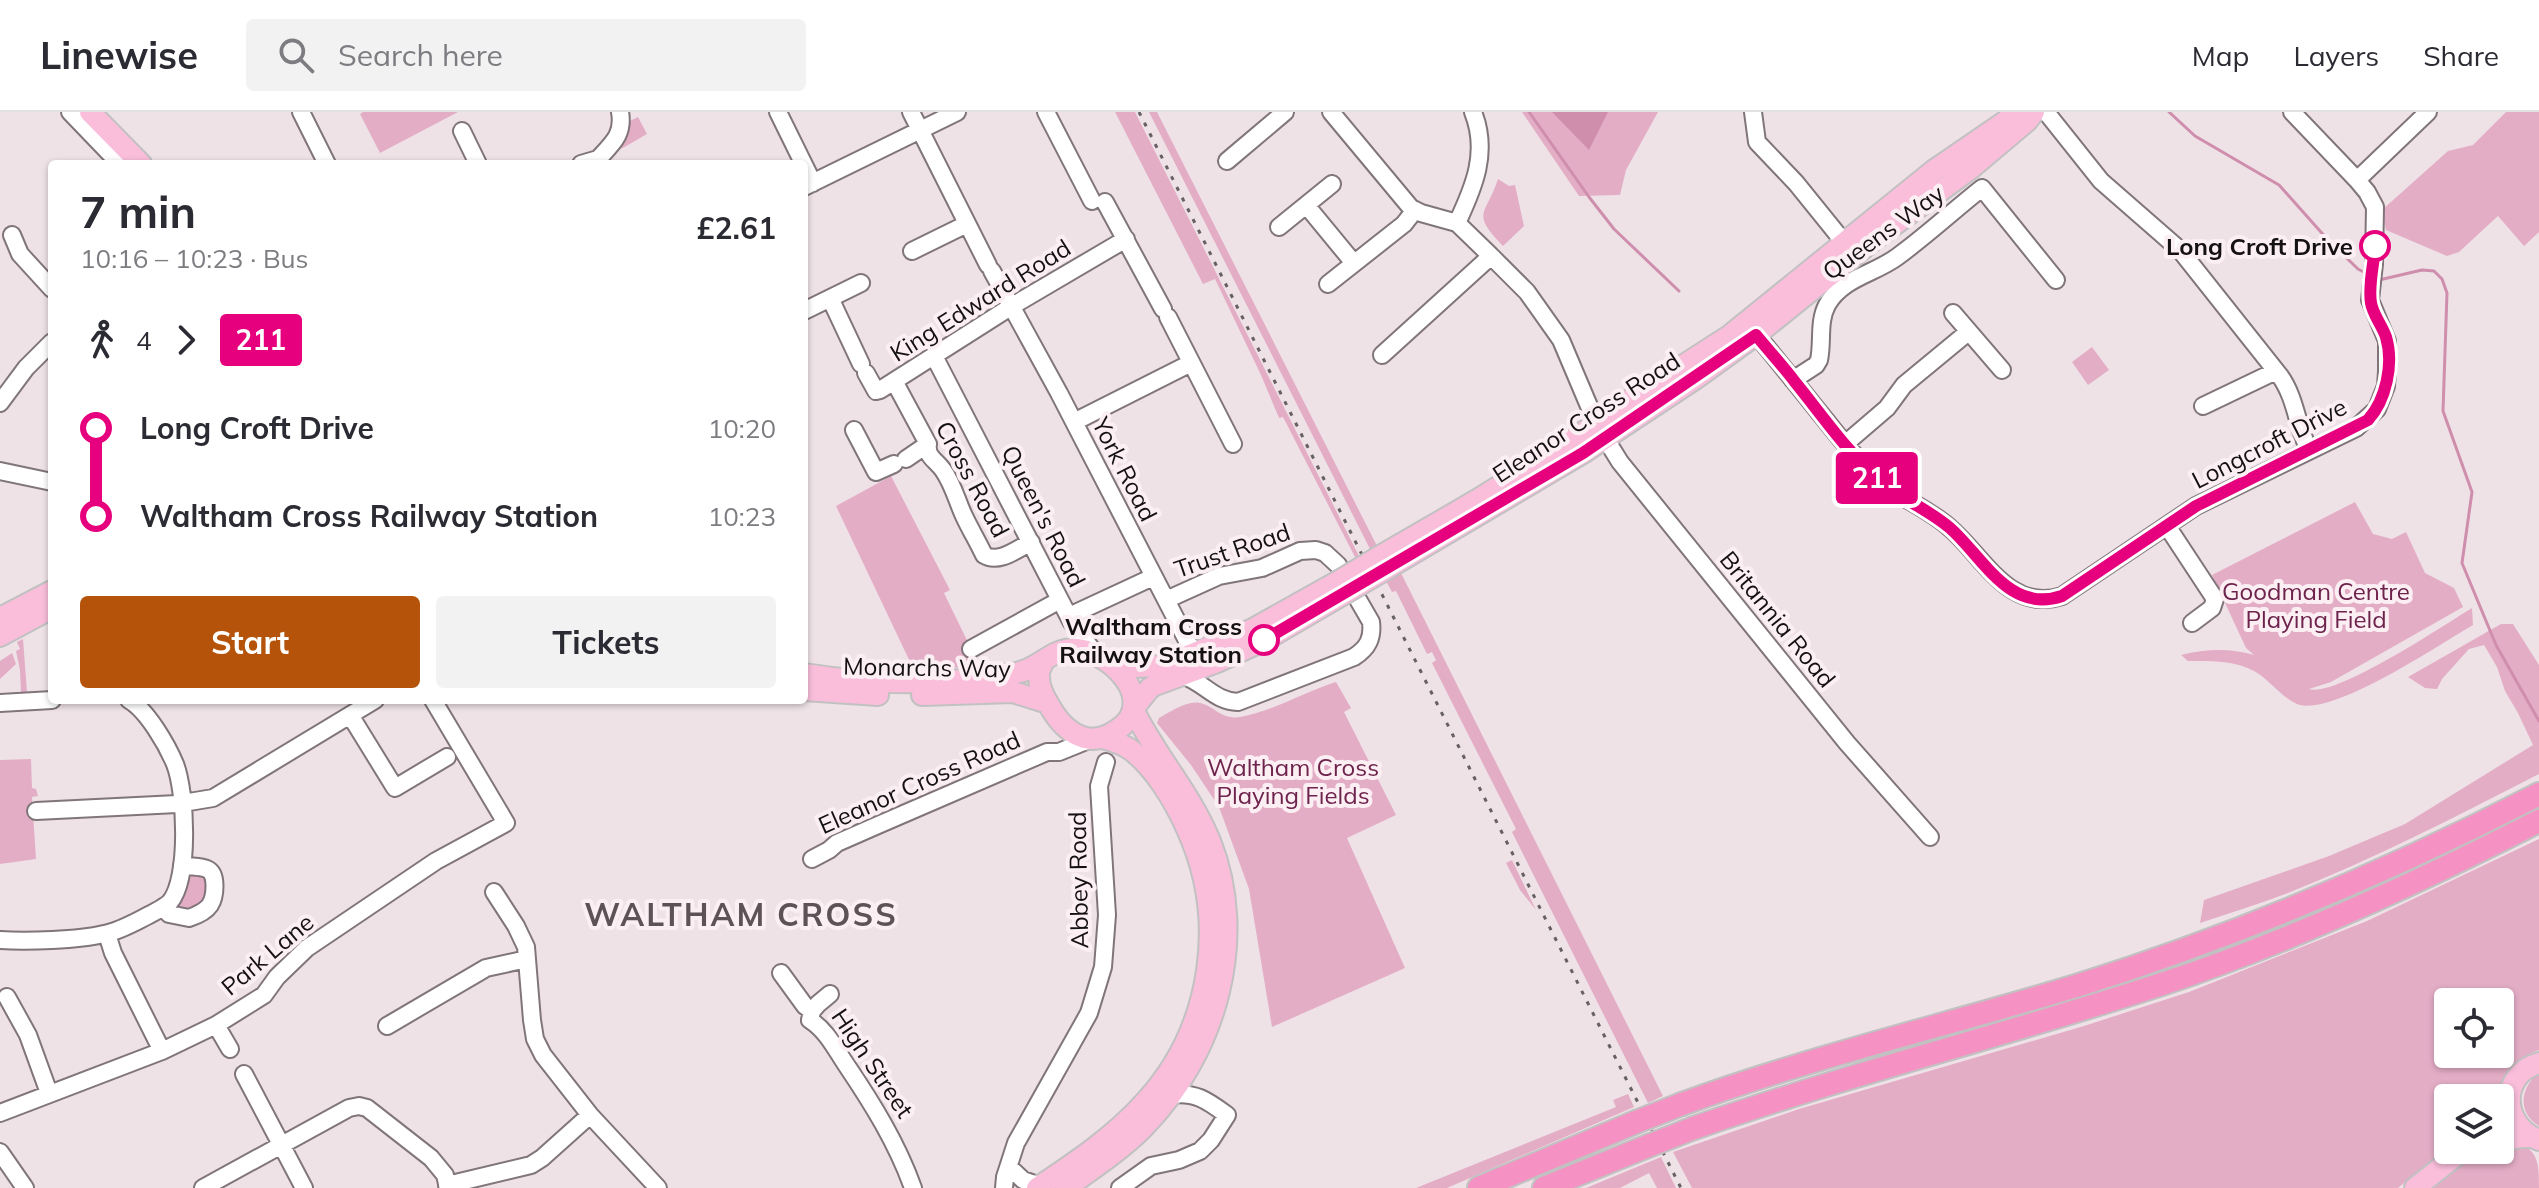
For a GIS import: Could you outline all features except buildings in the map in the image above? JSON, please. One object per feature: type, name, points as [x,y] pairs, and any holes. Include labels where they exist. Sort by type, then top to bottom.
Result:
[{"type":"highway","points":[[1479,1188],[1682,1104],[1794,1065],[2073,987],[2178,952],[2360,880],[2539,794]]},
{"type":"highway","points":[[1544,1188],[1694,1128],[1810,1089],[2166,983],[2362,905],[2539,821]]},
{"type":"main road","points":[[90,112],[137,160]]},
{"type":"main road","name":"Eleanor Cross Road","points":[[1101,658],[1133,667],[1163,666],[1253,629],[1343,586],[1381,564],[1601,432],[1751,329],[1849,249],[1933,171],[2019,112]]},
{"type":"main road","name":"Eleanor Cross Road","points":[[1849,249],[1875,239],[1970,169],[2034,112]]},
{"type":"main road","name":"Eleanor Cross Road","points":[[1133,709],[1150,688],[1267,639],[1343,586]]},
{"type":"main road","points":[[0,618],[48,593]]},
{"type":"main road","points":[[0,636],[48,610]]},
{"type":"main road","points":[[1039,1187],[1117,1130],[1147,1100],[1177,1057],[1195,1019],[1208,975],[1211,915],[1204,872],[1181,814],[1148,768],[1124,746],[1071,732],[1051,709],[1041,691],[1038,675],[1044,660],[1056,651],[1069,649],[1082,650],[1101,658],[1119,672],[1129,685],[1133,709],[1148,738],[1191,799],[1211,842],[1224,889],[1227,940],[1223,977],[1210,1025],[1194,1058],[1170,1095],[1143,1128],[1122,1147],[1066,1188]]},
{"type":"main road","name":"Monarchs Way","points":[[808,674],[862,681],[938,681],[1023,672],[1044,660]]},
{"type":"main road","name":"Monarchs Way","points":[[808,690],[886,696],[1013,692],[1051,709]]},
{"type":"main road","points":[[1097,738],[1121,728],[1133,709]]},
{"type":"main road","points":[[2514,1085],[2519,1076],[2539,1063]]},
{"type":"main road","points":[[2514,1123],[2534,1138]]},
{"type":"main road","points":[[2514,1140],[2534,1138]]},
{"type":"main road","points":[[2415,1188],[2447,1164]]},
{"type":"street","points":[[70,112],[116,160]]},
{"type":"street","points":[[301,112],[325,160]]},
{"type":"street","points":[[600,160],[621,131],[620,112]]},
{"type":"street","points":[[778,112],[798,160]]},
{"type":"street","name":"York Road","points":[[911,112],[1194,654]]},
{"type":"street","points":[[809,185],[957,112]]},
{"type":"street","points":[[1046,112],[1099,201],[1126,239],[1233,444]]},
{"type":"street","points":[[1227,161],[1285,112]]},
{"type":"street","points":[[1331,112],[1415,210],[1457,223],[1471,193],[1480,161],[1473,112]]},
{"type":"street","points":[[1753,112],[1757,142],[1796,183],[1849,249]]},
{"type":"street","points":[[2046,112],[2101,181],[2180,250],[2276,371],[2288,388],[2309,450]]},
{"type":"street","name":"Longcroft Drive","points":[[1751,329],[1845,444],[1882,482],[1951,529],[1970,546],[2001,584],[2033,599],[2045,601],[2062,596],[2196,506],[2363,424],[2383,398],[2387,341],[2372,307],[2371,293],[2375,207],[2357,180],[2292,112]]},
{"type":"street","points":[[2357,180],[2428,112]]},
{"type":"street","points":[[462,131],[476,160]]},
{"type":"street","points":[[1279,227],[1332,184]]},
{"type":"street","name":"Queens Way","points":[[1793,380],[1819,360],[1823,319],[1826,307],[1835,295],[1860,275],[1878,270],[1900,255],[1982,188],[2056,280]]},
{"type":"street","points":[[1306,205],[1353,262]]},
{"type":"street","points":[[1328,284],[1404,224],[1415,210]]},
{"type":"street","name":"Britannia Road","points":[[1457,223],[1527,292],[1561,340],[1601,432],[1620,462],[1847,743],[1930,837]]},
{"type":"street","points":[[912,251],[967,224]]},
{"type":"street","points":[[12,235],[20,254],[48,285]]},
{"type":"street","name":"King Edward Road","points":[[830,298],[876,391],[1126,239]]},
{"type":"street","points":[[1382,355],[1491,256]]},
{"type":"street","points":[[808,309],[861,283]]},
{"type":"street","points":[[1953,313],[1967,333],[2002,370]]},
{"type":"street","points":[[1845,444],[1887,408],[1904,385],[1967,333]]},
{"type":"street","points":[[0,403],[48,346]]},
{"type":"street","name":"Queen's Road","points":[[934,356],[1069,616],[1153,577]]},
{"type":"street","points":[[1074,422],[1191,363]]},
{"type":"street","points":[[2203,406],[2276,371]]},
{"type":"street","name":"Cross Road","points":[[894,381],[928,444],[927,450],[944,472],[984,555],[999,559],[1031,542]]},
{"type":"street","points":[[854,430],[876,472],[900,462],[928,444]]},
{"type":"street","points":[[0,471],[48,481]]},
{"type":"street","points":[[2167,526],[2215,599],[2212,608],[2192,623]]},
{"type":"street","name":"Trust Road","points":[[1166,600],[1213,578],[1262,568],[1307,549],[1330,557],[1343,586],[1371,622],[1372,632],[1364,650],[1354,657],[1238,702],[1225,702],[1214,693]]},
{"type":"street","points":[[971,649],[1060,600]]},
{"type":"street","points":[[1069,616],[1101,658]]},
{"type":"street","points":[[1214,693],[1217,662]]},
{"type":"street","points":[[1182,675],[1214,693]]},
{"type":"street","points":[[0,703],[48,700]]},
{"type":"street","points":[[0,940],[107,934],[163,907],[172,898],[182,865],[182,803],[178,775],[170,754],[144,711],[134,704]]},
{"type":"street","points":[[36,811],[204,801],[223,794],[368,704]]},
{"type":"street","name":"Park Lane","points":[[0,1113],[162,1051],[216,1025],[264,995],[277,977],[307,948],[436,861],[506,823],[435,704]]},
{"type":"street","name":"Eleanor Cross Road","points":[[1047,752],[1056,730],[1051,709]]},
{"type":"street","points":[[350,715],[395,788],[447,757]]},
{"type":"street","name":"Eleanor Cross Road","points":[[812,859],[837,843],[1047,752],[1059,752],[1097,738]]},
{"type":"street","name":"Abbey Road","points":[[1004,1188],[1016,1143],[1089,1013],[1103,967],[1107,915],[1099,786],[1106,762]]},
{"type":"street","points":[[163,907],[169,914],[189,918],[212,902],[215,880],[212,872],[182,865]]},
{"type":"street","points":[[494,892],[521,936],[539,1049],[554,1073],[658,1188]]},
{"type":"street","points":[[107,934],[113,953],[162,1051]]},
{"type":"street","points":[[387,1026],[486,968],[527,959]]},
{"type":"street","name":"High Street","points":[[781,973],[812,1011],[810,1020],[825,1033],[883,1122],[902,1157],[913,1188]]},
{"type":"street","points":[[812,1011],[830,994]]},
{"type":"street","points":[[7,997],[28,1035],[49,1093]]},
{"type":"street","points":[[216,1025],[230,1049]]},
{"type":"street","points":[[1194,1058],[1195,1079],[1202,1096]]},
{"type":"street","points":[[244,1074],[304,1188]]},
{"type":"street","points":[[1120,1188],[1144,1169],[1188,1158],[1205,1147],[1227,1115],[1202,1096],[1170,1095]]},
{"type":"street","points":[[203,1188],[349,1108],[361,1106],[431,1158],[448,1186],[531,1165],[590,1115]]},
{"type":"street","points":[[0,1152],[25,1188]]},
{"type":"street","points":[[1009,1167],[1023,1180],[1039,1187]]},
{"type":"green space","points":[[458,112],[380,153],[360,114]]},
{"type":"green space","points":[[1115,112],[1135,112],[1360,558],[1356,559],[1283,417],[1279,418],[1215,279],[1203,284]]},
{"type":"green space","points":[[1149,112],[1157,112],[1377,546],[1371,551]]},
{"type":"green space","points":[[1522,112],[1658,112],[1626,170],[1620,195],[1579,196]]},
{"type":"green space","points":[[2506,112],[2539,112],[2539,232],[2524,246],[2498,216],[2459,252],[2447,256],[2386,230],[2382,210],[2448,151],[2473,145]]},
{"type":"green space","points":[[638,117],[647,134],[621,149],[630,121]]},
{"type":"green space","points":[[1498,179],[1509,186],[1515,185],[1524,226],[1503,246],[1484,220]]},
{"type":"green space","points":[[2092,347],[2109,370],[2088,385],[2072,362]]},
{"type":"green space","points":[[891,476],[950,590],[944,593],[979,665],[964,668],[912,666],[836,506]]},
{"type":"green space","name":"Goodman Centre Playing Field","points":[[2355,502],[2373,534],[2392,539],[2406,532],[2425,573],[2454,588],[2463,607],[2331,682],[2309,689],[2342,683],[2365,672],[2472,608],[2473,625],[2359,690],[2313,705],[2291,701],[2246,667],[2221,662],[2188,661],[2181,655],[2218,650],[2254,655],[2246,648],[2212,575]]},
{"type":"green space","points":[[1401,573],[1663,1096],[1648,1103],[1512,832],[1516,829],[1432,663],[1436,660],[1432,652],[1427,654],[1396,591],[1392,592],[1386,581]]},
{"type":"green space","points":[[2501,624],[2513,624],[2539,665],[2539,774],[2352,866],[2288,893],[2200,923],[2204,900],[2329,856],[2405,824],[2533,745],[2484,645],[2469,649],[2437,689],[2425,688],[2408,677]]},
{"type":"green space","points":[[23,639],[27,692],[21,692],[16,651],[20,649],[17,642]]},
{"type":"green space","points":[[12,653],[16,664],[0,679],[0,661]]},
{"type":"green space","name":"Waltham Cross Playing Fields","points":[[1336,682],[1351,708],[1344,712],[1396,815],[1347,838],[1405,968],[1272,1027],[1249,889],[1219,807],[1191,765],[1157,723],[1159,718],[1173,710],[1195,703],[1205,704],[1228,716],[1240,717]]},
{"type":"green space","points":[[31,759],[32,788],[36,789],[38,796],[32,797],[36,859],[0,864],[0,760]]},
{"type":"green space","points":[[2539,839],[2539,1050],[2514,1066],[2514,988],[2434,988],[2434,1068],[2512,1068],[2504,1084],[2434,1084],[2434,1158],[2398,1188],[1692,1188],[1673,1152],[1799,1109],[2189,992],[2367,921]]},
{"type":"green space","points":[[1512,860],[1536,910],[1520,890],[1506,863]]},
{"type":"green space","points":[[189,874],[203,876],[208,881],[204,901],[190,911],[175,908],[181,900]]},
{"type":"green space","points":[[2539,1073],[2539,1126],[2527,1114],[2524,1100],[2528,1085]]},
{"type":"green space","points":[[1628,1094],[1634,1107],[1447,1188],[1416,1188],[1616,1107],[1613,1100]]},
{"type":"green space","points":[[2514,1145],[2526,1147],[2534,1155],[2539,1188],[2427,1188],[2459,1164],[2514,1164]]},
{"type":"green space","points":[[1661,1157],[1676,1188],[1657,1188],[1649,1173],[1620,1188],[1586,1188]]},
{"type":"shaded area","points":[[1552,112],[1608,112],[1589,150]]},
{"type":"waterway","points":[[1529,112],[1614,229],[1679,291]]},
{"type":"waterway","points":[[2169,112],[2195,136],[2279,185],[2328,240],[2358,269],[2369,275]]},
{"type":"waterway","points":[[2379,280],[2422,270],[2434,271],[2442,279],[2447,293],[2443,411],[2472,492],[2462,563],[2496,645],[2539,721]]},
{"type":"railway","points":[[1139,112],[1681,1188]]},
{"type":"bus line","name":"211","points":[[1264,640],[1583,453],[1756,335],[1866,468],[1951,529],[1970,546],[2001,584],[2033,599],[2045,601],[2062,596],[2196,506],[2368,420],[2383,398],[2388,353],[2386,336],[2370,300],[2375,246]]},
{"type":"place","name":"Long Croft Drive","points":[[2375,246]]},
{"type":"place","name":"Waltham Cross Railway Station","points":[[1264,640]]},
{"type":"district","name":"WALTHAM CROSS","points":[[741,914]]}]
